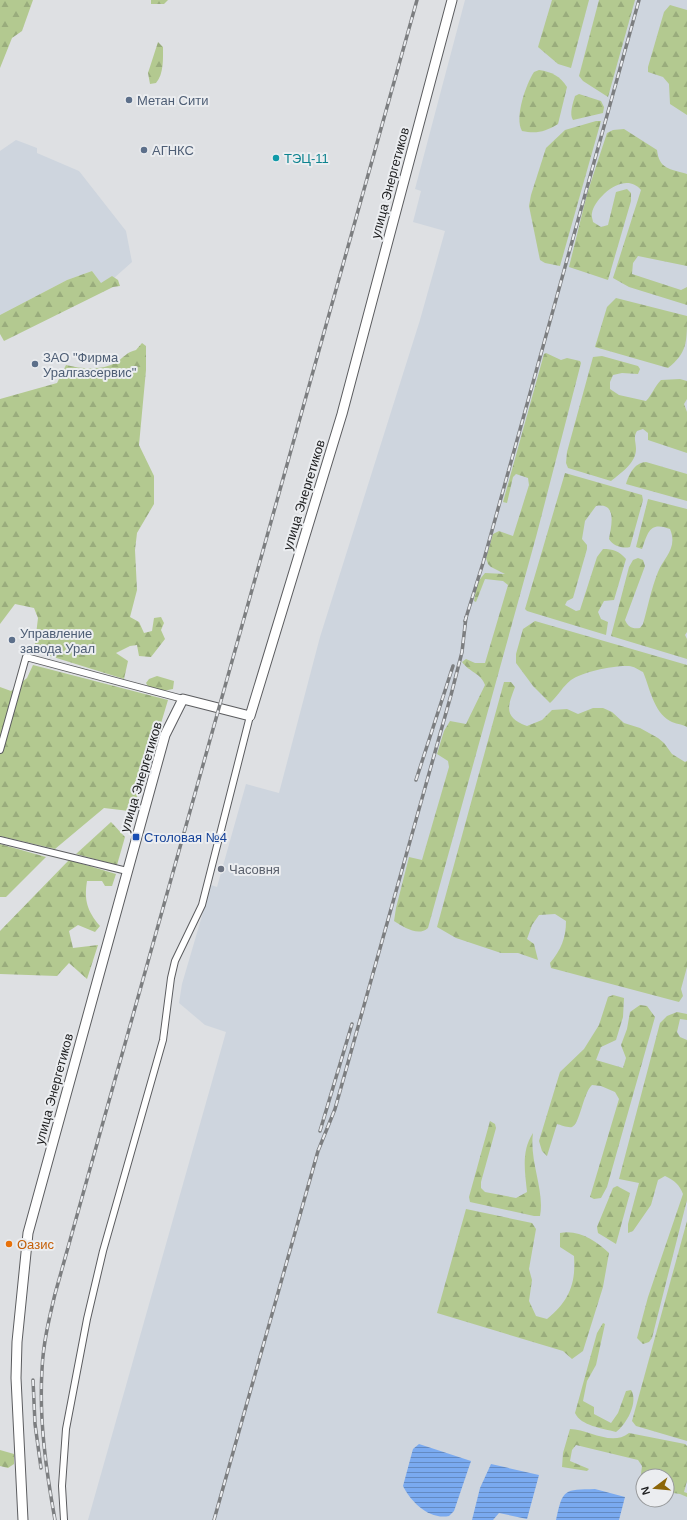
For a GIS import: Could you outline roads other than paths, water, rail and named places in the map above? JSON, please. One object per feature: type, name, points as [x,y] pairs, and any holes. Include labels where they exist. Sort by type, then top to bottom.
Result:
[{"type":"street","name":"улица Энергетиков","points":[[250,716],[342,414],[452,0]]},
{"type":"street","points":[[0,750],[26,657],[250,716],[202,905],[175,961],[171,978],[163,1040],[103,1251],[87,1319],[66,1429],[62,1486],[64,1520]]},
{"type":"street","name":"улица Энергетиков","points":[[23,1520],[16,1378],[17,1342],[28,1233],[165,735],[183,699]]},
{"type":"street","points":[[0,840],[127,871]]},
{"type":"water","points":[[419,1444],[471,1461],[454,1511],[449,1516],[442,1517],[428,1512],[416,1504],[403,1486],[413,1449]]},
{"type":"water","points":[[491,1464],[539,1475],[527,1519],[499,1513],[493,1520],[472,1520],[480,1488]]},
{"type":"water","points":[[595,1489],[625,1497],[619,1520],[556,1520],[563,1496],[566,1493],[577,1490]]},
{"type":"railway","points":[[55,1520],[46,1464],[42,1426],[41,1389],[44,1351],[55,1294],[417,0]]},
{"type":"railway","points":[[465,621],[483,563],[639,0]]},
{"type":"railway","points":[[214,1520],[318,1151],[335,1109],[451,695],[462,652],[466,617]]},
{"type":"railway","points":[[416,780],[453,666]]},
{"type":"railway","points":[[320,1131],[352,1024]]},
{"type":"railway","points":[[33,1380],[35,1424],[41,1468]]},
{"type":"place","name":"Метан Сити","points":[[129,100]]},
{"type":"place","name":"АГНКС","points":[[144,150]]},
{"type":"place","name":"ТЭЦ-11","points":[[276,158]]},
{"type":"place","name":"ЗАО \"Фирма Уралгазсервис\"","points":[[35,364]]},
{"type":"place","name":"Управление завода Урал","points":[[12,640]]},
{"type":"place","name":"Столовая №4","points":[[136,837]]},
{"type":"place","name":"Часовня","points":[[221,869]]},
{"type":"place","name":"Оазис","points":[[9,1244]]}]
